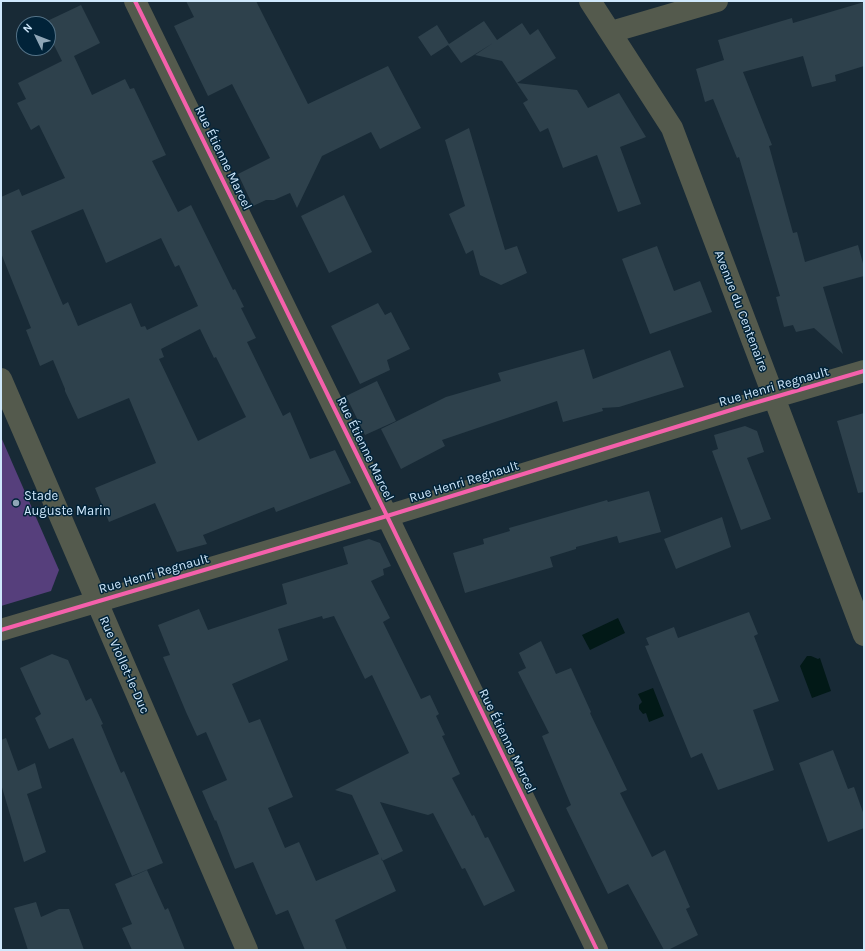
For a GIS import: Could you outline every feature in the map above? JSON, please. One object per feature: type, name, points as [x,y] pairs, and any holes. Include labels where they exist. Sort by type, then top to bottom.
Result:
[{"type":"street","name":"Rue Étienne Marcel","points":[[135,1],[597,950]]},
{"type":"street","name":"Avenue du Centenaire","points":[[590,1],[672,128],[864,635]]},
{"type":"street","points":[[610,32],[717,1]]},
{"type":"street","name":"Rue Henri Regnault","points":[[1,630],[387,516],[864,371]]},
{"type":"street","name":"Rue Viollet-le-Duc","points":[[1,379],[247,950]]},
{"type":"shaded area","name":"Stade Auguste Marin","points":[[1,437],[59,570],[51,591],[1,606]]},
{"type":"shaded area","points":[[618,618],[625,633],[590,650],[582,635]]},
{"type":"shaded area","points":[[807,656],[818,659],[820,658],[831,691],[812,698],[800,666]]},
{"type":"shaded area","points":[[653,688],[664,716],[649,722],[646,713],[643,714],[639,709],[639,705],[642,702],[638,694]]},
{"type":"building","points":[[186,1],[256,1],[308,104],[388,66],[421,128],[380,149],[371,132],[322,156],[297,208],[290,193],[274,200],[266,200],[253,206],[238,174],[270,158],[232,84],[208,96],[174,26],[194,17]]},
{"type":"building","points":[[864,2],[864,66],[835,75],[836,81],[812,87],[803,56],[743,72],[772,145],[769,146],[793,233],[797,232],[805,262],[858,245],[864,267],[864,276],[823,287],[843,354],[814,328],[796,332],[793,325],[784,327],[776,297],[780,296],[739,157],[737,158],[713,99],[705,102],[696,69],[724,60],[718,40],[792,18],[793,23]]},
{"type":"building","points":[[81,5],[100,43],[74,56],[92,95],[125,79],[130,89],[134,88],[166,155],[152,161],[178,212],[191,205],[233,290],[235,289],[244,307],[241,308],[256,338],[247,342],[283,416],[290,412],[310,459],[335,450],[351,483],[276,512],[274,507],[203,535],[207,544],[177,552],[155,503],[109,522],[95,488],[156,463],[129,398],[78,419],[53,360],[40,366],[26,330],[31,328],[1,253],[1,197],[19,189],[22,196],[65,178],[39,125],[31,130],[17,103],[26,99],[18,83],[62,61],[56,49],[56,17]],"holes":[[[83,209],[106,263],[161,238],[175,267],[179,265],[198,306],[147,330],[145,326],[141,327],[131,303],[78,326],[68,302],[63,305],[31,231]],[[200,329],[214,358],[216,357],[246,417],[198,441],[159,359],[164,357],[161,349]]]},
{"type":"building","points":[[484,21],[497,40],[522,23],[530,35],[538,29],[556,58],[517,83],[577,90],[588,108],[619,93],[646,137],[620,147],[641,204],[618,212],[597,155],[563,168],[548,128],[540,132],[523,103],[528,100],[502,61],[475,55],[493,43],[461,63],[448,45],[431,56],[418,37],[437,25],[449,44]]},
{"type":"building","points":[[469,128],[505,250],[517,246],[527,273],[501,285],[480,275],[473,250],[466,254],[449,214],[465,206],[445,140]]},
{"type":"building","points":[[344,195],[372,252],[329,273],[301,216]]},
{"type":"building","points":[[657,246],[674,291],[700,281],[712,312],[650,334],[622,259]]},
{"type":"building","points":[[378,303],[385,315],[391,312],[410,349],[387,360],[390,370],[360,384],[331,326]]},
{"type":"building","points":[[584,349],[593,379],[670,350],[684,387],[619,407],[602,408],[603,411],[563,422],[557,401],[442,440],[445,446],[401,469],[381,429],[446,397],[501,381],[498,373]]},
{"type":"building","points":[[377,381],[396,421],[365,435],[346,396]]},
{"type":"building","points":[[864,413],[864,492],[858,493],[837,421]]},
{"type":"building","points":[[745,426],[757,431],[764,452],[747,458],[771,519],[741,530],[712,451],[718,449],[714,435]]},
{"type":"building","points":[[649,491],[661,532],[619,543],[617,536],[576,547],[576,549],[550,557],[553,567],[465,593],[453,553],[484,544],[483,539],[510,531],[509,528],[607,500],[608,502]]},
{"type":"building","points":[[722,517],[731,547],[676,569],[664,539]]},
{"type":"building","points":[[369,539],[380,543],[391,566],[383,569],[384,575],[371,581],[390,618],[383,622],[421,699],[430,695],[439,714],[436,716],[445,735],[442,736],[460,774],[452,778],[472,816],[474,815],[485,838],[488,837],[515,891],[484,906],[465,868],[462,869],[433,813],[428,815],[380,802],[403,851],[383,861],[396,891],[335,920],[347,950],[305,950],[288,910],[276,915],[253,862],[235,869],[216,820],[215,821],[202,791],[227,780],[206,732],[197,736],[186,712],[163,657],[170,655],[158,625],[199,609],[208,630],[287,604],[282,584],[348,564],[343,547]],"holes":[[[322,616],[323,619],[334,616],[365,679],[372,675],[409,753],[335,790],[352,795],[379,854],[316,881],[299,842],[285,848],[268,808],[293,797],[260,719],[249,723],[232,684],[288,660],[278,629]]]},
{"type":"building","points":[[749,612],[758,634],[754,636],[779,701],[753,710],[774,770],[718,790],[702,753],[691,758],[645,646],[649,645],[646,638],[674,627],[678,638]]},
{"type":"building","points":[[541,641],[556,674],[571,668],[591,712],[590,713],[627,790],[620,793],[652,857],[665,850],[690,907],[686,909],[698,935],[668,950],[664,950],[628,884],[608,894],[566,808],[571,805],[542,736],[549,733],[518,672],[526,668],[519,653]]},
{"type":"building","points":[[52,654],[68,660],[86,701],[91,698],[103,724],[101,725],[121,773],[124,771],[163,863],[132,876],[73,738],[49,749],[35,718],[41,714],[20,668]]},
{"type":"building","points":[[6,738],[18,771],[35,763],[42,788],[27,794],[46,852],[24,862],[1,784],[1,740]]},
{"type":"building","points":[[833,750],[848,789],[854,787],[864,815],[864,828],[828,842],[799,763]]},
{"type":"building","points":[[147,870],[165,910],[168,908],[185,950],[132,950],[122,928],[132,924],[115,884]]},
{"type":"building","points":[[36,902],[41,917],[59,909],[69,909],[84,950],[28,950],[14,908]]},
{"type":"cycle path","points":[[135,1],[597,950]]},
{"type":"cycle path","points":[[1,630],[387,516],[744,406],[864,371]]},
{"type":"place","name":"Stade Auguste Marin","points":[[16,503]]}]
